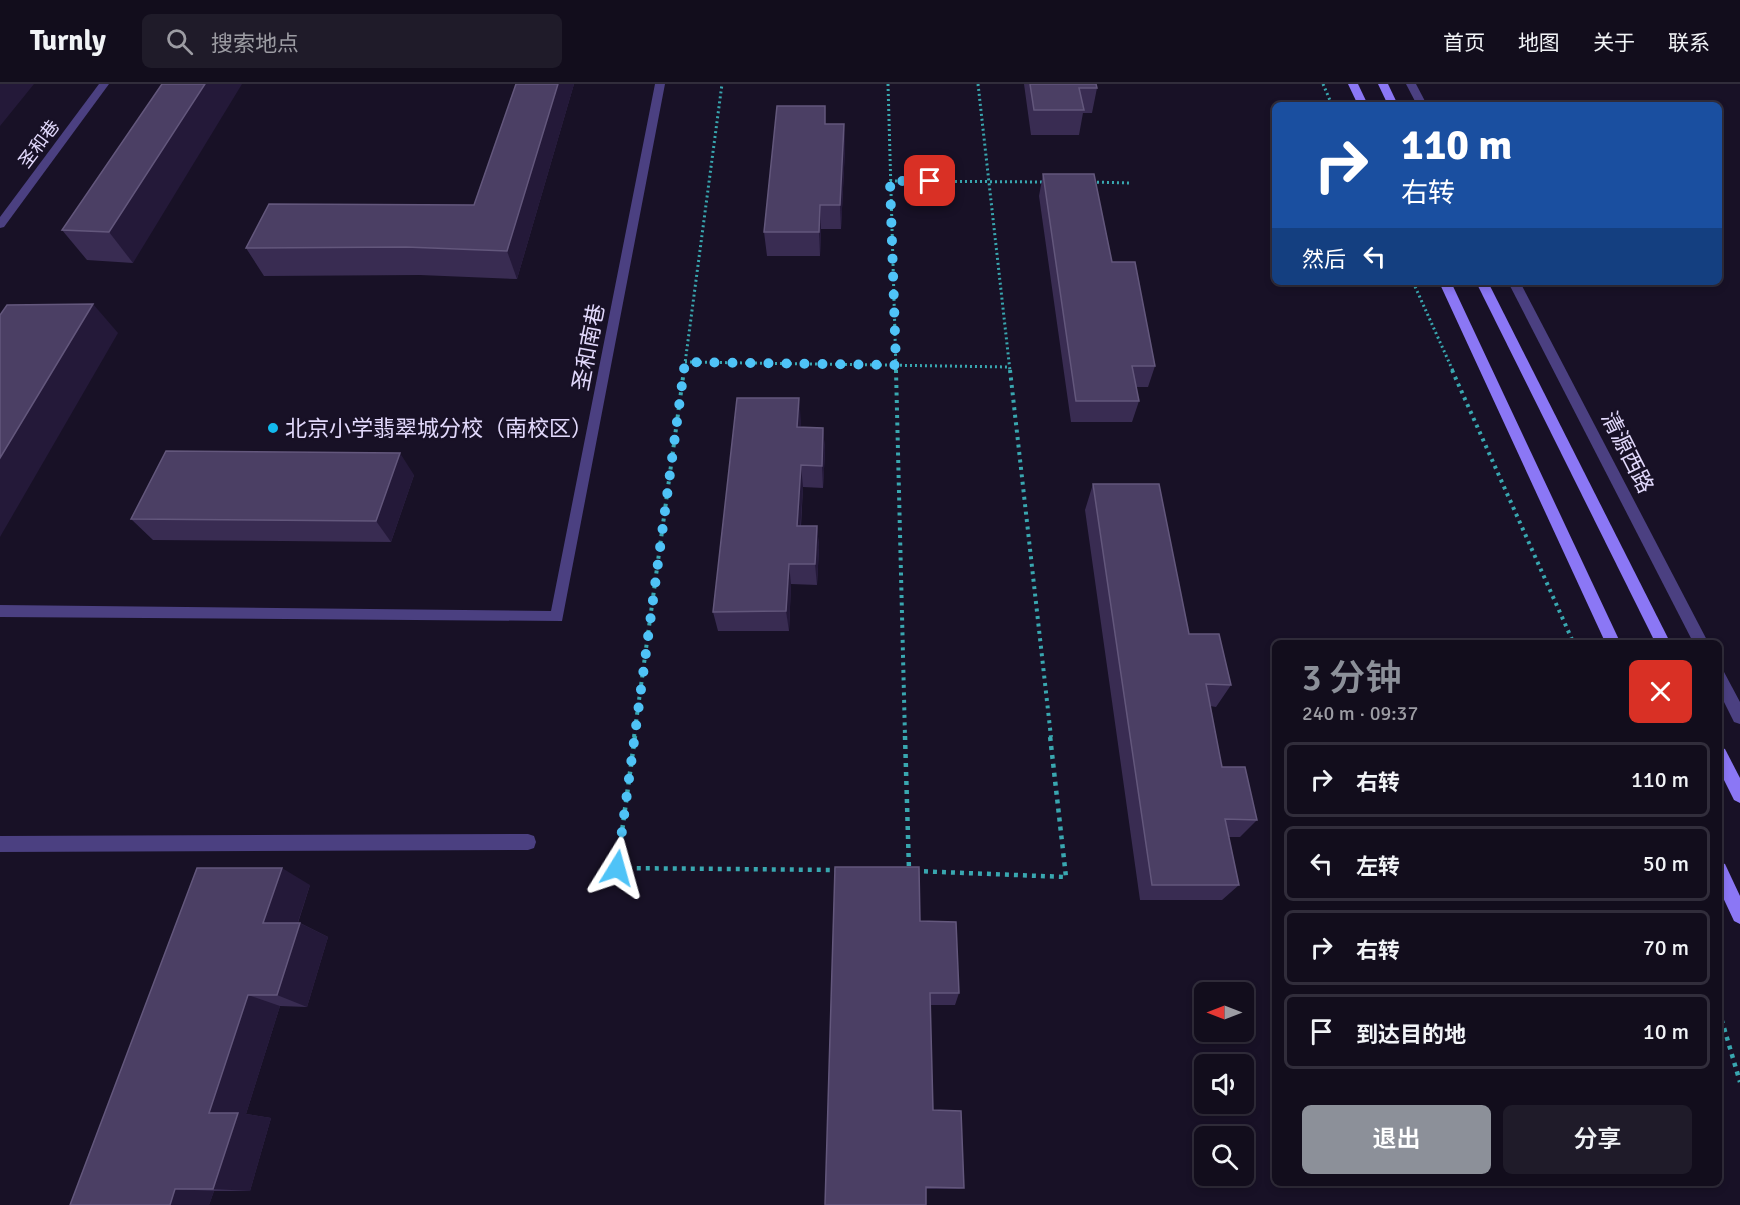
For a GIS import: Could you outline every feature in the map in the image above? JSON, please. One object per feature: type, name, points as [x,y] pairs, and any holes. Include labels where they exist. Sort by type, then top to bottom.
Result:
[{"type":"main road","points":[[1353,84],[1361,102]]},
{"type":"main road","points":[[1383,84],[1392,102]]},
{"type":"main road","points":[[1446,285],[1612,640]]},
{"type":"main road","points":[[1484,285],[1662,640]]},
{"type":"main road","points":[[1722,760],[1740,795]]},
{"type":"main road","points":[[1722,876],[1740,915]]},
{"type":"street","name":"圣和巷","points":[[0,225],[104,84]]},
{"type":"street","name":"圣和南巷","points":[[0,611],[557,617],[660,84]]},
{"type":"street","points":[[1411,84],[1420,102]]},
{"type":"street","name":"清源西路","points":[[1516,285],[1700,640]]},
{"type":"street","points":[[1722,683],[1740,717]]},
{"type":"street","points":[[0,844],[528,842]]},
{"type":"path","points":[[722,84],[617,868],[851,870]]},
{"type":"path","points":[[888,84],[909,870]]},
{"type":"path","points":[[897,870],[1066,877],[978,84]]},
{"type":"path","points":[[1323,84],[1331,102]]},
{"type":"path","points":[[890,181],[1047,182]]},
{"type":"path","points":[[1082,182],[1129,183]]},
{"type":"path","points":[[1414,285],[1572,640]]},
{"type":"path","points":[[685,362],[1010,367]]},
{"type":"path","points":[[1722,1021],[1740,1082]]},
{"type":"building","points":[[162,84],[205,84],[109,232],[62,230]]},
{"type":"building","points":[[516,84],[558,84],[507,251],[406,247],[246,248],[269,204],[474,205]]},
{"type":"building","points":[[1030,84],[1096,84],[1097,88],[1079,88],[1084,110],[1034,110]]},
{"type":"building","points":[[777,106],[825,106],[825,124],[844,124],[840,205],[820,205],[819,232],[764,232]]},
{"type":"building","points":[[1043,174],[1094,174],[1112,262],[1135,262],[1155,366],[1132,366],[1139,401],[1076,401]]},
{"type":"building","points":[[93,304],[0,458],[0,315],[7,305]]},
{"type":"building","points":[[737,398],[799,398],[797,427],[823,428],[822,466],[801,465],[797,526],[817,526],[815,564],[789,564],[786,611],[713,612]]},
{"type":"building","points":[[166,451],[400,453],[376,521],[131,519]]},
{"type":"building","points":[[1093,484],[1159,484],[1189,634],[1219,634],[1231,685],[1206,684],[1222,767],[1245,767],[1257,820],[1225,819],[1239,885],[1152,885]]},
{"type":"building","points":[[835,867],[919,867],[920,921],[956,922],[959,993],[930,993],[933,1110],[961,1111],[964,1188],[926,1187],[926,1205],[825,1205]]},
{"type":"building","points":[[197,868],[282,868],[263,923],[300,923],[277,995],[248,995],[209,1113],[238,1113],[213,1189],[175,1189],[170,1205],[70,1205]]},
{"type":"place","name":"北京小学翡翠城分校（南校区）","points":[[273,428]]},
{"type":"route","points":[[617,868],[685,362],[896,365],[890,181],[930,181]]}]
